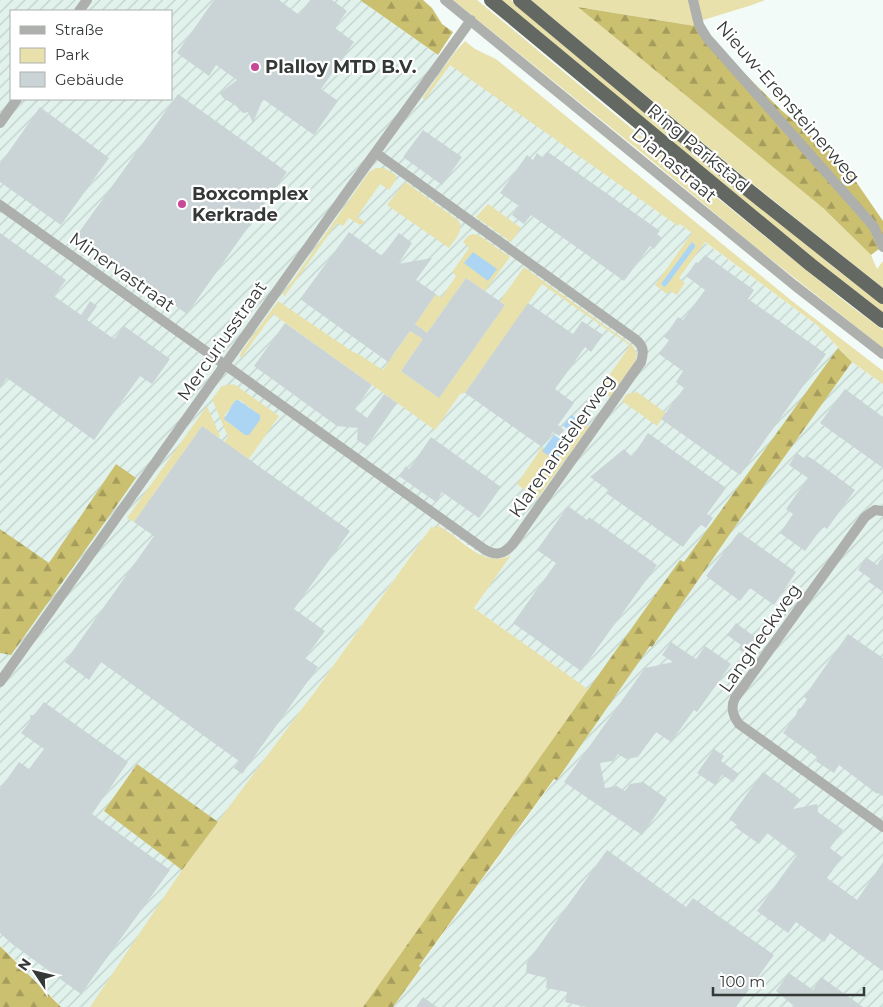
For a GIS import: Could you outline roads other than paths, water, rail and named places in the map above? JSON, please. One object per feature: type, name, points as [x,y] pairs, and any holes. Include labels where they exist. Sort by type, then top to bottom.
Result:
[{"type":"highway","name":"Ring Parkstad","points":[[491,0],[804,260],[883,321]]},
{"type":"highway","name":"Ring Parkstad","points":[[520,0],[744,186],[883,297]]},
{"type":"street","name":"Dianastraat","points":[[445,0],[779,273],[883,354]]},
{"type":"street","name":"Nieuw-Erensteinerweg","points":[[693,0],[700,25],[707,38],[874,227],[883,246]]},
{"type":"street","name":"Mercuriusstraat","points":[[0,682],[471,20]]},
{"type":"street","points":[[0,123],[16,100]]},
{"type":"street","name":"Klarenanstelerweg","points":[[225,365],[484,549],[495,554],[501,554],[512,546],[641,362],[643,348],[636,339],[376,153]]},
{"type":"street","name":"Minervastraat","points":[[0,205],[225,365]]},
{"type":"street","name":"Langheckweg","points":[[883,510],[874,510],[864,517],[732,704],[734,718],[739,724],[883,827]]},
{"type":"water","points":[[692,242],[695,247],[664,287],[661,284]]},
{"type":"water","points":[[473,252],[497,269],[488,281],[464,263]]},
{"type":"water","points":[[238,400],[260,415],[260,420],[249,435],[245,435],[224,419],[235,401]]},
{"type":"water","points":[[571,415],[583,423],[556,461],[542,451],[554,435],[560,439],[563,437],[567,439],[570,436],[566,433],[568,429],[563,426]]},
{"type":"place","name":"Plalloy MTD B.V.","points":[[255,67]]},
{"type":"place","name":"Boxcomplex Kerkrade","points":[[182,204]]}]
